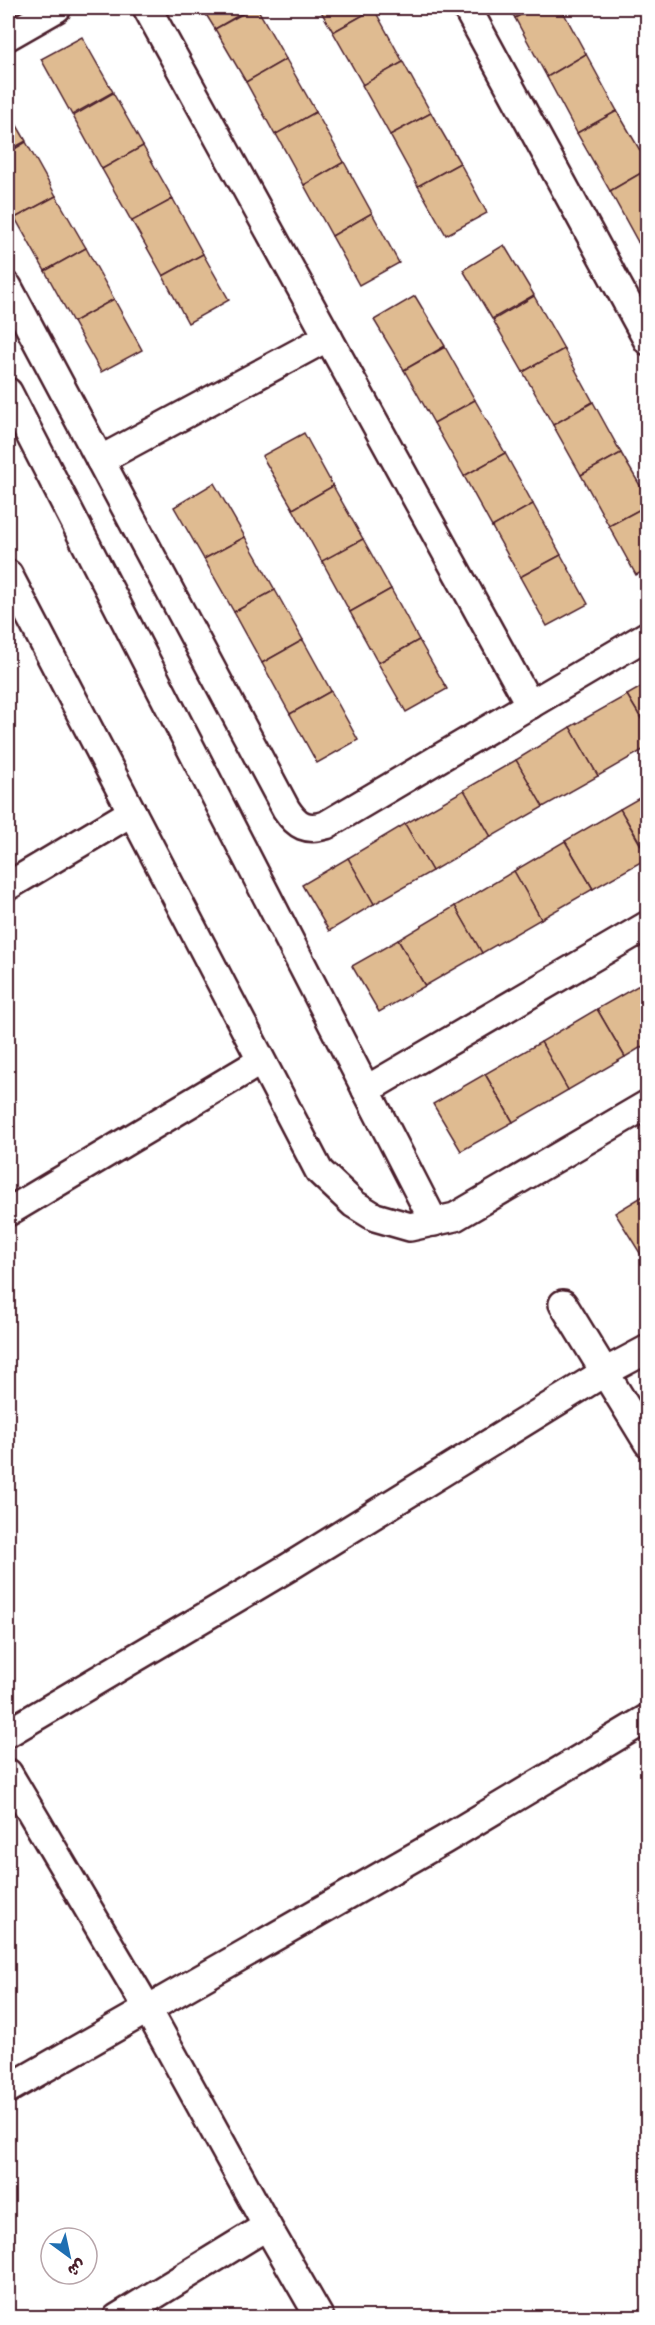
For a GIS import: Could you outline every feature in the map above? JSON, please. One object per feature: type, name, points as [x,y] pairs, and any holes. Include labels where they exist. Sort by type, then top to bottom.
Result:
[{"type":"street","points":[[8,36],[57,8]]},
{"type":"street","points":[[147,8],[530,705]]},
{"type":"street","points":[[467,8],[648,341]]},
{"type":"street","points":[[8,287],[286,809],[301,827],[314,829],[326,825],[648,635]]},
{"type":"street","points":[[100,460],[328,337]]},
{"type":"street","points":[[8,392],[434,1222]]},
{"type":"street","points":[[8,574],[319,1171],[354,1204],[375,1216],[410,1227],[455,1217],[648,1104]]},
{"type":"street","points":[[8,886],[132,812]]},
{"type":"street","points":[[366,1090],[648,925]]},
{"type":"street","points":[[8,1212],[261,1061]]},
{"type":"street","points":[[563,1304],[648,1443]]},
{"type":"street","points":[[8,1733],[289,1567],[605,1372],[648,1349]]},
{"type":"street","points":[[8,2089],[444,1840],[648,1718]]},
{"type":"street","points":[[8,1773],[147,2008],[320,2318]]},
{"type":"street","points":[[117,2318],[267,2226]]},
{"type":"building","points":[[202,8],[251,8],[215,29]]},
{"type":"building","points":[[257,8],[286,59],[246,82],[215,29]]},
{"type":"building","points":[[319,8],[373,8],[374,9],[333,32]]},
{"type":"building","points":[[509,8],[534,8],[515,18]]},
{"type":"building","points":[[534,8],[561,8],[586,54],[547,77],[515,18]]},
{"type":"building","points":[[374,9],[403,62],[363,85],[333,32]]},
{"type":"building","points":[[82,37],[113,92],[72,115],[41,59]]},
{"type":"building","points":[[586,54],[617,111],[577,133],[547,77]]},
{"type":"building","points":[[286,59],[316,112],[275,135],[246,82]]},
{"type":"building","points":[[403,62],[431,113],[390,135],[362,85]]},
{"type":"building","points":[[113,93],[143,146],[102,169],[73,116]]},
{"type":"building","points":[[8,110],[26,141],[8,151]]},
{"type":"building","points":[[617,111],[648,164],[648,169],[610,191],[577,133]]},
{"type":"building","points":[[316,112],[344,162],[304,185],[276,134]]},
{"type":"building","points":[[431,113],[460,163],[418,186],[390,135]]},
{"type":"building","points":[[26,142],[56,196],[15,218],[8,205],[8,153]]},
{"type":"building","points":[[143,146],[173,199],[132,222],[102,169]]},
{"type":"building","points":[[344,162],[372,213],[332,236],[304,185]]},
{"type":"building","points":[[460,163],[487,213],[446,235],[418,186]]},
{"type":"building","points":[[648,169],[648,237],[638,242],[610,191]]},
{"type":"building","points":[[56,196],[86,248],[45,271],[15,218]]},
{"type":"building","points":[[173,199],[203,254],[163,276],[132,221]]},
{"type":"building","points":[[372,213],[399,263],[359,285],[332,236]]},
{"type":"building","points":[[648,237],[648,259],[638,242]]},
{"type":"building","points":[[504,245],[534,295],[492,319],[463,270]]},
{"type":"building","points":[[86,248],[114,299],[73,322],[45,271]]},
{"type":"building","points":[[203,254],[229,300],[188,323],[163,276]]},
{"type":"building","points":[[415,296],[445,346],[404,370],[374,320]]},
{"type":"building","points":[[534,296],[564,349],[523,372],[493,320]]},
{"type":"building","points":[[114,299],[142,350],[101,372],[73,322]]},
{"type":"building","points":[[445,347],[475,400],[434,423],[404,370]]},
{"type":"building","points":[[564,349],[593,402],[553,425],[523,372]]},
{"type":"building","points":[[475,400],[505,453],[464,476],[434,423]]},
{"type":"building","points":[[593,402],[621,453],[581,475],[553,425]]},
{"type":"building","points":[[304,433],[333,486],[293,509],[262,456]]},
{"type":"building","points":[[505,453],[533,504],[492,527],[464,476]]},
{"type":"building","points":[[621,453],[648,499],[648,505],[609,526],[581,475]]},
{"type":"building","points":[[214,483],[245,537],[204,559],[174,507]]},
{"type":"building","points":[[333,486],[363,539],[322,562],[293,509]]},
{"type":"building","points":[[533,504],[561,555],[520,577],[492,527]]},
{"type":"building","points":[[648,505],[648,569],[636,575],[609,526]]},
{"type":"building","points":[[245,537],[275,590],[234,612],[204,559]]},
{"type":"building","points":[[363,539],[391,589],[350,612],[322,561]]},
{"type":"building","points":[[561,555],[588,604],[547,626],[520,577]]},
{"type":"building","points":[[391,589],[419,640],[378,663],[350,612]]},
{"type":"building","points":[[275,590],[303,640],[262,663],[234,612]]},
{"type":"building","points":[[303,640],[331,691],[290,714],[262,663]]},
{"type":"building","points":[[419,640],[447,689],[406,712],[378,663]]},
{"type":"building","points":[[648,683],[648,730],[627,695]]},
{"type":"building","points":[[331,691],[358,740],[317,763],[290,714]]},
{"type":"building","points":[[627,695],[648,730],[648,747],[598,776],[570,727]]},
{"type":"building","points":[[570,727],[598,776],[543,807],[516,760]]},
{"type":"building","points":[[516,760],[543,807],[491,837],[464,790]]},
{"type":"building","points":[[464,790],[491,837],[432,871],[405,824]]},
{"type":"building","points":[[648,793],[648,856],[620,809]]},
{"type":"building","points":[[620,809],[648,858],[593,889],[565,841]]},
{"type":"building","points":[[405,824],[432,871],[374,904],[348,858]]},
{"type":"building","points":[[565,841],[593,889],[541,919],[514,871]]},
{"type":"building","points":[[348,858],[374,904],[329,931],[302,885]]},
{"type":"building","points":[[514,871],[541,919],[482,953],[455,906]]},
{"type":"building","points":[[455,906],[482,953],[425,986],[398,940]]},
{"type":"building","points":[[398,940],[425,986],[379,1012],[352,966]]},
{"type":"building","points":[[648,980],[648,1043],[625,1057],[597,1009]]},
{"type":"building","points":[[597,1009],[625,1057],[568,1090],[541,1042]]},
{"type":"building","points":[[541,1042],[568,1090],[513,1122],[485,1074]]},
{"type":"building","points":[[485,1074],[513,1122],[461,1151],[433,1104]]},
{"type":"building","points":[[648,1193],[648,1266],[615,1213]]}]
